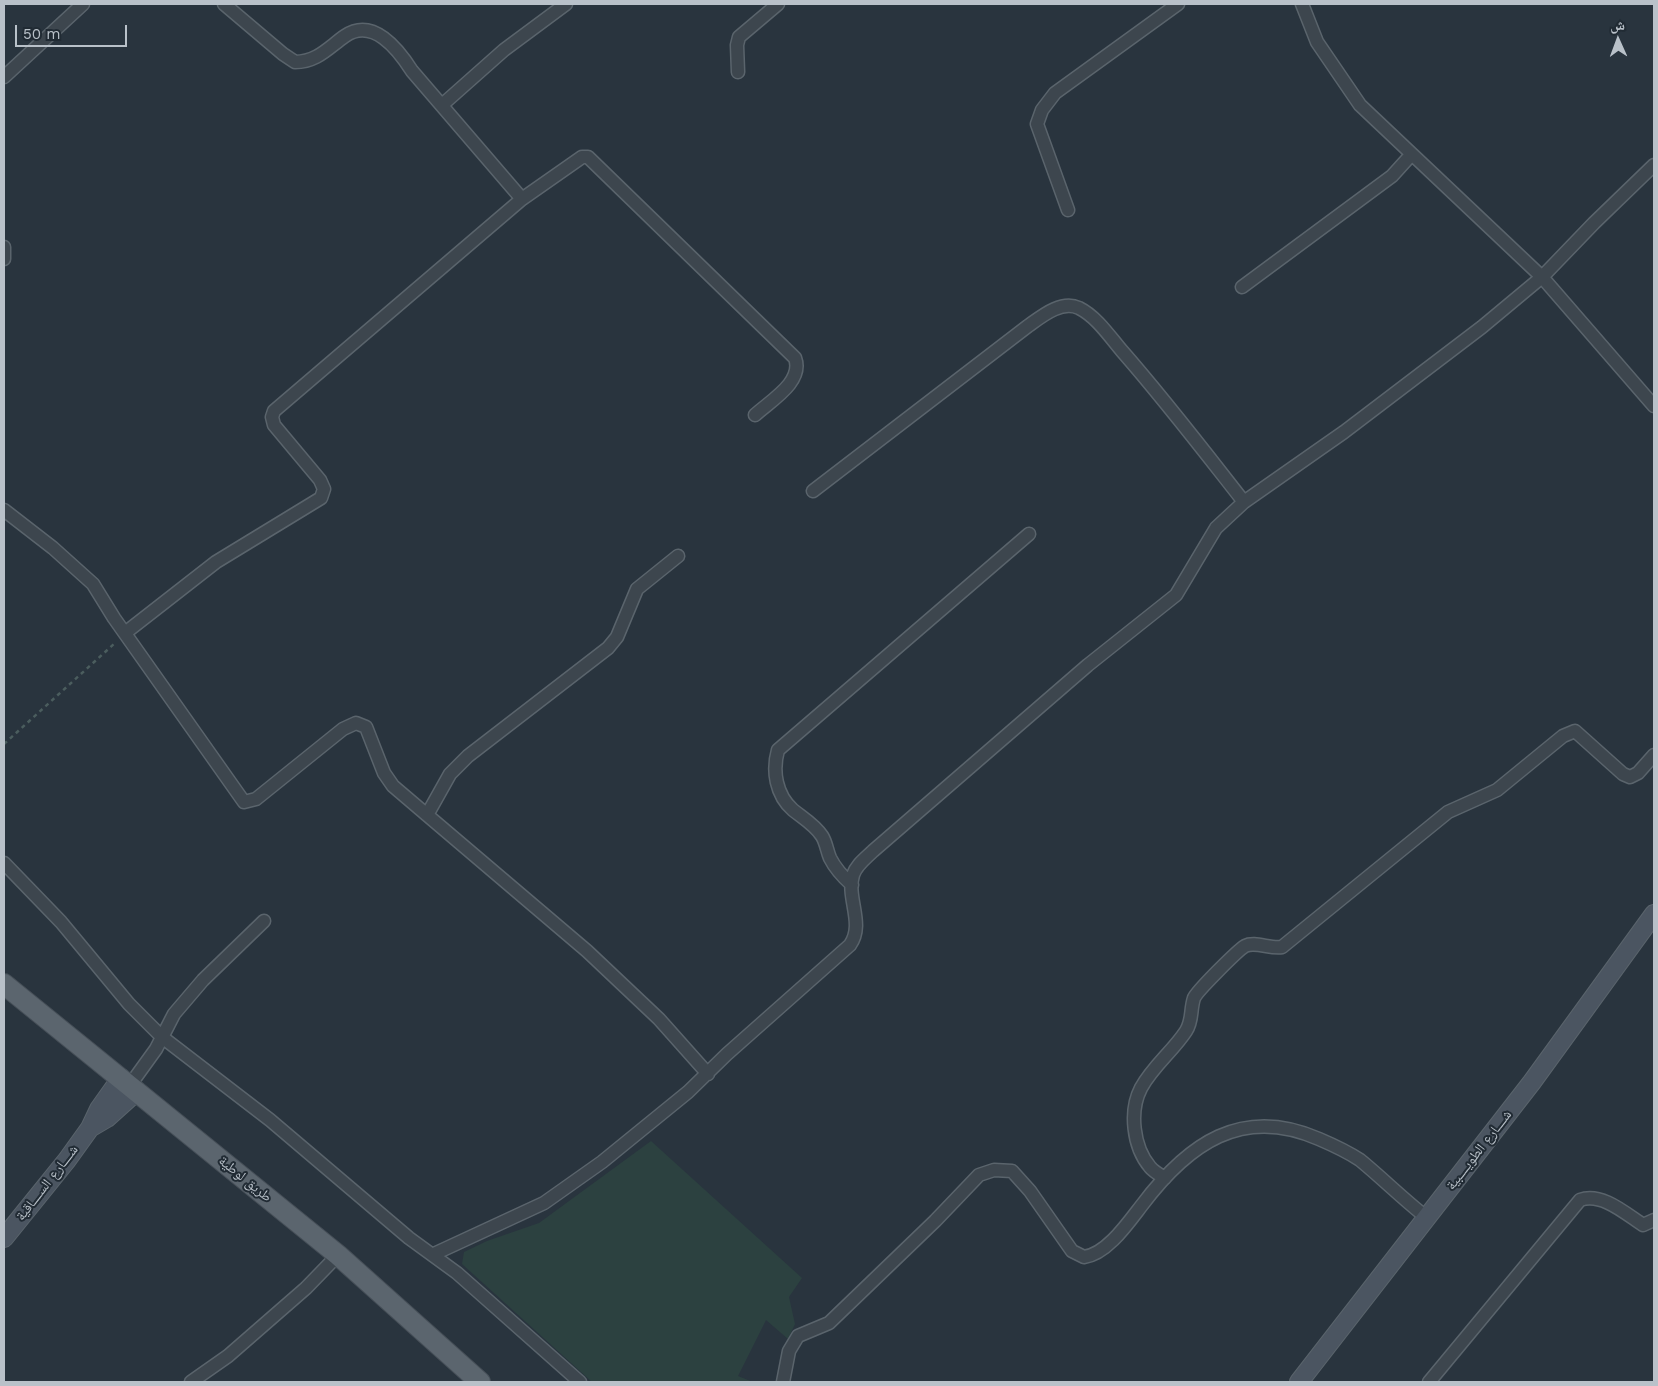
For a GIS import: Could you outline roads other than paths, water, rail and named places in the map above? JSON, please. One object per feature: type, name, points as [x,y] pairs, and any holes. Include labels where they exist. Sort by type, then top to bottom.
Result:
[{"type":"main road","name":"طريق لوطية","points":[[4,984],[338,1255],[480,1382]]},
{"type":"street","points":[[4,77],[83,4]]},
{"type":"street","points":[[224,4],[282,54],[295,62],[314,58],[346,35],[365,30],[376,33],[398,51],[522,199]]},
{"type":"street","points":[[442,105],[512,44],[566,4]]},
{"type":"street","points":[[738,72],[737,46],[740,37],[778,4]]},
{"type":"street","points":[[1068,210],[1037,124],[1042,110],[1055,93],[1077,75],[1178,4]]},
{"type":"street","points":[[1302,4],[1317,42],[1360,105],[1542,277],[1654,406]]},
{"type":"street","points":[[1242,287],[1392,176],[1411,155]]},
{"type":"street","points":[[125,633],[216,562],[321,498],[324,490],[320,480],[274,425],[272,418],[274,411],[522,199],[578,159],[588,157],[795,358],[798,367],[794,379],[754,415]]},
{"type":"street","points":[[434,1254],[562,1192],[656,1120],[708,1074],[850,945],[856,933],[852,885],[857,867],[873,851],[1088,665],[1176,595],[1216,528],[1244,502],[1344,432],[1482,326],[1542,277],[1654,165]]},
{"type":"street","points":[[4,247],[4,260]]},
{"type":"street","points":[[813,491],[1028,326],[1047,313],[1064,306],[1079,308],[1103,328],[1135,363],[1244,502]]},
{"type":"street","points":[[4,510],[88,579],[244,802],[256,799],[343,729],[356,723],[366,727],[384,773],[393,786],[587,950],[659,1019],[708,1074]]},
{"type":"street","points":[[852,885],[842,876],[830,858],[823,837],[815,827],[791,808],[780,793],[774,764],[778,750],[1029,534]]},
{"type":"street","points":[[427,815],[450,774],[468,756],[608,648],[617,637],[637,588],[678,556]]},
{"type":"street","points":[[1165,1178],[1151,1168],[1139,1150],[1134,1116],[1140,1089],[1161,1059],[1185,1033],[1191,1021],[1195,996],[1235,955],[1246,946],[1257,945],[1273,949],[1282,947],[1448,812],[1497,790],[1563,736],[1575,731],[1623,774],[1630,777],[1638,773],[1654,755]]},
{"type":"street","points":[[4,863],[72,934],[129,1004],[162,1038],[270,1120],[409,1238],[434,1254],[530,1336],[580,1382]]},
{"type":"street","name":"شــــارع الطويــــبية","points":[[1299,1382],[1532,1082],[1654,914]]},
{"type":"street","points":[[129,1085],[156,1049],[174,1014],[203,980],[264,921]]},
{"type":"street","name":"شــــارع الســــاقية","points":[[4,1238],[90,1128],[99,1108],[129,1085]]},
{"type":"street","points":[[783,1382],[789,1351],[798,1336],[829,1322],[935,1221],[979,1175],[994,1170],[1012,1172],[1030,1190],[1072,1251],[1084,1258],[1101,1251],[1165,1178],[1199,1148],[1221,1134],[1248,1127],[1274,1126],[1302,1131],[1358,1160],[1426,1217]]},
{"type":"street","points":[[1429,1382],[1580,1200],[1591,1199],[1610,1204],[1642,1225],[1654,1220]]},
{"type":"street","points":[[191,1382],[228,1356],[306,1288],[338,1255]]}]
